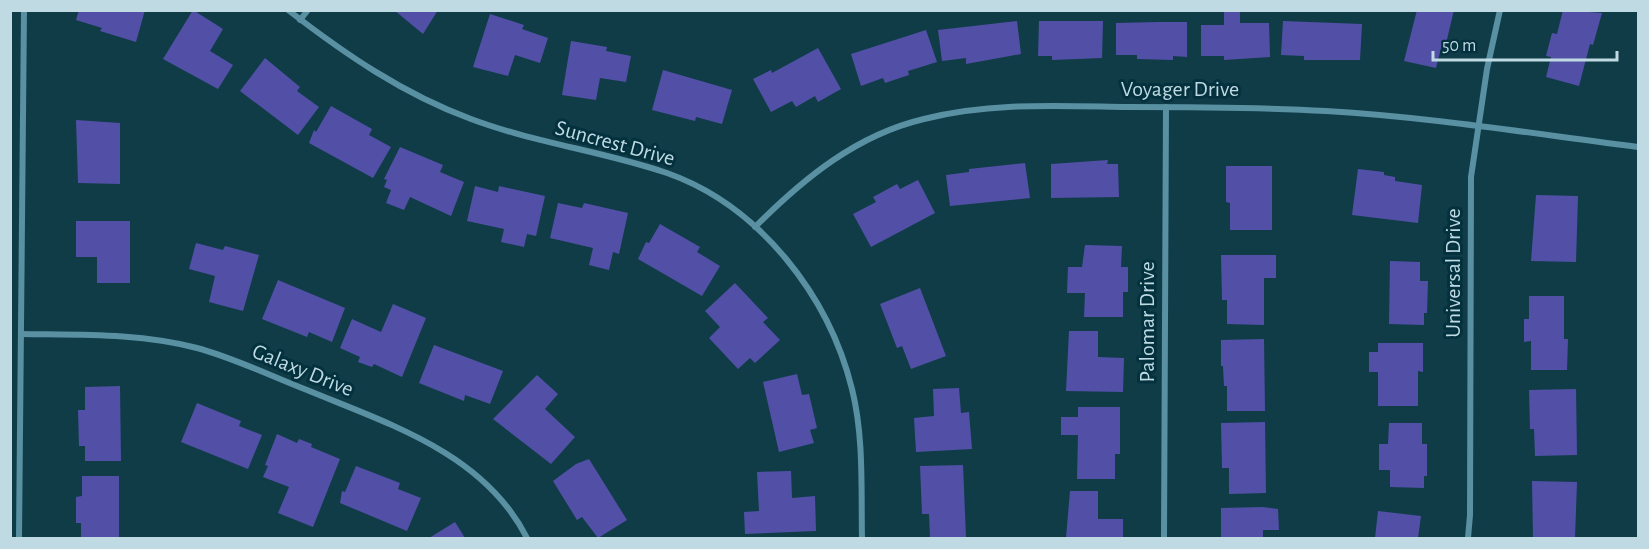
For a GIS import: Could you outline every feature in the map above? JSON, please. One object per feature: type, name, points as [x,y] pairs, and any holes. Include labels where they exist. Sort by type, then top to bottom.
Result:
[{"type":"street","points":[[19,538],[24,10]]},
{"type":"street","name":"Suncrest Drive","points":[[288,10],[396,86],[435,105],[526,137],[625,159],[670,174],[715,196],[755,227],[782,254],[803,281],[826,320],[842,357],[852,391],[859,439],[862,538]]},
{"type":"street","points":[[300,20],[308,10]]},
{"type":"street","name":"Universal Drive","points":[[1468,538],[1470,514],[1471,177],[1477,128],[1500,10]]},
{"type":"street","name":"Voyager Drive","points":[[755,227],[790,191],[830,160],[874,137],[922,119],[1011,106],[1328,111],[1638,147]]},
{"type":"street","name":"Palomar Drive","points":[[1164,538],[1167,107]]},
{"type":"street","name":"Galaxy Drive","points":[[21,334],[115,335],[157,340],[197,348],[249,367],[395,426],[453,456],[477,475],[501,500],[527,538]]},
{"type":"building","points":[[79,10],[145,10],[136,42],[100,31],[102,28],[76,20]]},
{"type":"building","points":[[193,10],[223,29],[210,51],[233,65],[218,89],[163,59]]},
{"type":"building","points":[[394,10],[438,10],[423,34]]},
{"type":"building","points":[[1224,10],[1240,10],[1240,23],[1269,23],[1270,57],[1224,60],[1224,56],[1201,56],[1201,25],[1224,25]]},
{"type":"building","points":[[1417,10],[1454,10],[1445,48],[1441,48],[1436,68],[1404,61]]},
{"type":"building","points":[[1563,10],[1602,13],[1593,45],[1590,44],[1579,86],[1546,77],[1551,57],[1546,56],[1552,33],[1557,34]]},
{"type":"building","points":[[490,14],[524,25],[522,29],[548,38],[540,63],[515,55],[508,76],[473,67]]},
{"type":"building","points":[[1017,21],[1021,54],[966,64],[966,58],[942,61],[938,30]]},
{"type":"building","points":[[1039,21],[1103,21],[1102,58],[1052,60],[1052,56],[1038,56]]},
{"type":"building","points":[[1283,21],[1362,24],[1360,60],[1304,60],[1304,56],[1281,55]]},
{"type":"building","points":[[1187,22],[1187,57],[1173,56],[1173,60],[1137,59],[1137,55],[1116,55],[1116,23]]},
{"type":"building","points":[[926,30],[937,62],[908,71],[909,75],[885,83],[883,78],[861,86],[851,54]]},
{"type":"building","points":[[571,41],[607,47],[606,51],[631,56],[626,82],[600,78],[596,100],[562,95]]},
{"type":"building","points":[[818,48],[841,89],[818,102],[815,96],[796,107],[792,101],[771,112],[753,79],[771,70],[772,73]]},
{"type":"building","points":[[265,58],[300,87],[297,91],[319,107],[298,135],[240,91]]},
{"type":"building","points":[[663,70],[732,90],[722,124],[696,117],[695,121],[652,110]]},
{"type":"building","points":[[331,106],[372,129],[369,135],[391,147],[373,178],[309,143],[314,130],[316,132]]},
{"type":"building","points":[[76,120],[120,123],[120,184],[78,183]]},
{"type":"building","points":[[400,147],[443,165],[440,172],[464,182],[451,216],[410,197],[404,210],[386,203],[391,190],[384,187],[387,180],[384,179]]},
{"type":"building","points":[[1108,160],[1107,164],[1118,164],[1119,197],[1051,198],[1051,164]]},
{"type":"building","points":[[1025,163],[1030,198],[950,206],[946,175],[969,172],[969,169]]},
{"type":"building","points":[[1226,166],[1272,166],[1272,230],[1230,230],[1230,203],[1226,202]]},
{"type":"building","points":[[1358,169],[1384,172],[1384,175],[1395,177],[1395,181],[1422,185],[1418,223],[1352,215]]},
{"type":"building","points":[[918,180],[935,213],[871,247],[853,214],[876,202],[873,197],[897,184],[900,189]]},
{"type":"building","points":[[475,186],[498,192],[499,186],[545,196],[536,236],[527,234],[524,247],[501,242],[504,229],[467,221]]},
{"type":"building","points":[[1536,195],[1578,196],[1576,262],[1531,261]]},
{"type":"building","points":[[558,203],[582,208],[584,203],[628,213],[619,254],[613,252],[609,270],[589,265],[593,248],[550,238]]},
{"type":"building","points":[[76,221],[130,221],[130,283],[97,283],[97,257],[76,257]]},
{"type":"building","points":[[660,224],[700,247],[697,252],[720,266],[702,296],[638,259],[646,242],[649,243]]},
{"type":"building","points":[[196,243],[223,250],[225,246],[259,255],[243,311],[209,302],[215,276],[189,269]]},
{"type":"building","points":[[1085,245],[1122,246],[1121,267],[1128,267],[1128,292],[1123,292],[1123,317],[1084,317],[1085,293],[1067,293],[1068,267],[1082,267]]},
{"type":"building","points":[[1221,255],[1276,255],[1276,278],[1264,278],[1264,325],[1227,324],[1227,300],[1222,300]]},
{"type":"building","points":[[1390,261],[1420,262],[1420,281],[1428,281],[1427,313],[1424,313],[1424,325],[1389,324]]},
{"type":"building","points":[[278,280],[345,308],[332,342],[309,332],[307,337],[262,319]]},
{"type":"building","points":[[735,283],[768,318],[763,322],[780,340],[755,363],[750,358],[738,369],[709,338],[720,327],[705,311]]},
{"type":"building","points":[[920,288],[946,356],[911,369],[902,346],[897,348],[880,304]]},
{"type":"building","points":[[1529,296],[1564,296],[1564,339],[1568,339],[1567,370],[1531,370],[1531,341],[1524,342],[1524,319],[1529,319]]},
{"type":"building","points":[[393,304],[426,318],[402,377],[374,364],[372,367],[358,362],[360,357],[340,348],[352,319],[381,332]]},
{"type":"building","points":[[1069,331],[1098,331],[1098,357],[1124,358],[1123,392],[1066,391]]},
{"type":"building","points":[[1264,339],[1265,411],[1227,411],[1227,386],[1224,386],[1223,366],[1221,366],[1221,340]]},
{"type":"building","points":[[1378,343],[1423,343],[1423,372],[1418,371],[1418,406],[1378,406],[1378,372],[1369,372],[1369,352],[1378,352]]},
{"type":"building","points":[[434,345],[503,371],[490,404],[465,395],[464,401],[419,383]]},
{"type":"building","points":[[797,374],[802,395],[809,394],[817,428],[810,430],[814,443],[779,452],[763,382]]},
{"type":"building","points":[[537,375],[558,394],[545,409],[575,437],[551,464],[493,419]]},
{"type":"building","points":[[120,386],[121,461],[85,461],[85,446],[79,446],[78,410],[85,410],[85,387]]},
{"type":"building","points":[[959,388],[961,413],[969,412],[972,449],[916,452],[914,418],[934,416],[933,389]]},
{"type":"building","points":[[1576,389],[1577,455],[1535,456],[1534,429],[1530,429],[1529,390]]},
{"type":"building","points":[[197,403],[241,421],[239,426],[262,435],[248,469],[181,442]]},
{"type":"building","points":[[1078,407],[1120,407],[1120,454],[1115,454],[1115,479],[1077,479],[1078,435],[1061,435],[1061,417],[1078,417]]},
{"type":"building","points":[[1265,422],[1266,493],[1229,494],[1229,468],[1222,468],[1221,423]]},
{"type":"building","points":[[1389,423],[1422,423],[1422,444],[1427,444],[1427,476],[1424,476],[1424,488],[1390,487],[1390,470],[1379,470],[1379,444],[1388,444]]},
{"type":"building","points":[[277,434],[297,443],[299,439],[312,444],[311,447],[340,459],[313,527],[278,513],[289,487],[263,477],[268,466],[265,465]]},
{"type":"building","points":[[589,459],[627,520],[598,538],[582,517],[577,520],[553,481],[576,464]]},
{"type":"building","points":[[963,465],[966,537],[930,538],[929,514],[922,514],[920,466]]},
{"type":"building","points":[[356,466],[400,483],[398,489],[421,498],[407,531],[340,503],[342,491],[345,492]]},
{"type":"building","points":[[791,471],[792,498],[815,496],[816,531],[745,534],[744,512],[759,511],[757,472]]},
{"type":"building","points":[[82,476],[119,476],[119,538],[81,538],[81,523],[76,523],[76,497],[82,496]]},
{"type":"building","points":[[1532,481],[1577,482],[1575,538],[1533,538]]},
{"type":"building","points":[[1070,491],[1098,491],[1098,519],[1123,519],[1123,538],[1066,538]]},
{"type":"building","points":[[1221,508],[1278,509],[1279,530],[1263,530],[1263,538],[1221,538]]},
{"type":"building","points":[[1378,511],[1421,516],[1418,538],[1375,538]]},
{"type":"building","points":[[455,522],[465,538],[429,538]]}]
